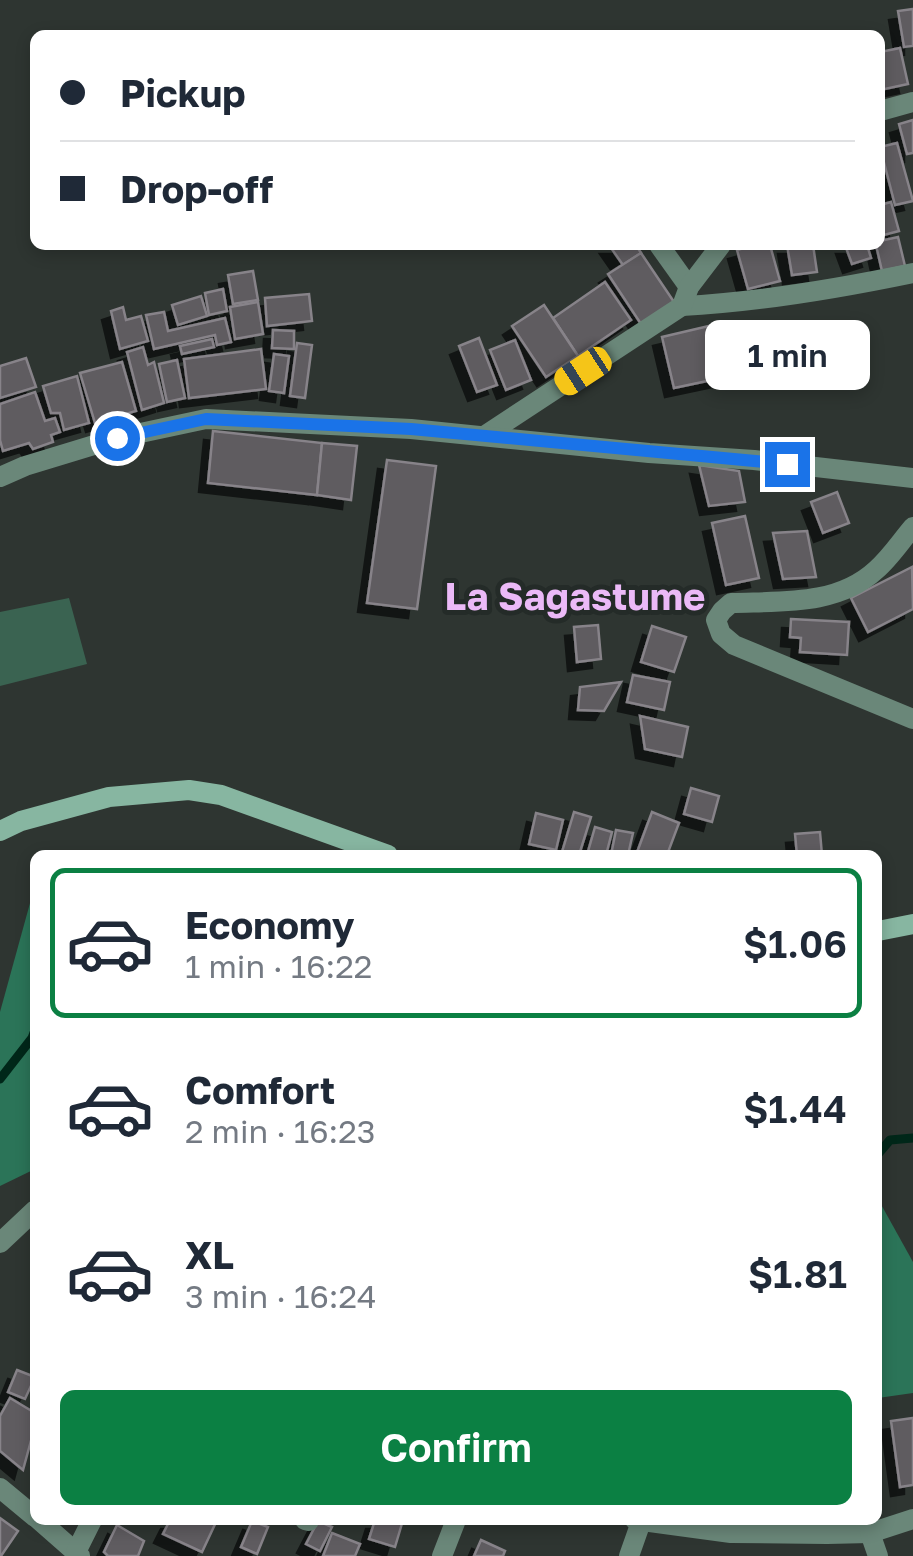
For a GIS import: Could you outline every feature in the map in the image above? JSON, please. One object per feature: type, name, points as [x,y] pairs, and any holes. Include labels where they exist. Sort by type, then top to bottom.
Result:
[{"type":"street","points":[[885,109],[913,102]]},
{"type":"street","points":[[662,250],[685,296]]},
{"type":"street","points":[[484,436],[685,296],[717,250]]},
{"type":"street","points":[[685,296],[732,303],[824,292],[913,273]]},
{"type":"street","points":[[0,477],[117,438],[206,419],[411,429],[913,478]]},
{"type":"street","points":[[913,527],[876,571],[847,590],[822,597],[731,603],[716,620],[721,634],[734,645],[913,719]]},
{"type":"street","points":[[0,831],[21,821],[109,797],[189,790],[221,795],[374,850]]},
{"type":"street","points":[[882,931],[913,924]]},
{"type":"street","points":[[0,1242],[30,1215]]},
{"type":"street","points":[[0,1488],[30,1512]]},
{"type":"street","points":[[669,1525],[731,1533],[870,1534],[913,1520]]},
{"type":"street","points":[[45,1525],[78,1554],[90,1525]]},
{"type":"street","points":[[442,1556],[454,1525]]},
{"type":"street","points":[[629,1556],[637,1525]]},
{"type":"street","points":[[870,1534],[878,1556]]},
{"type":"green space","points":[[69,598],[87,664],[0,686],[0,612]]},
{"type":"green space","points":[[30,903],[30,1171],[0,1186],[0,1012]]},
{"type":"green space","points":[[882,1206],[913,1262],[913,1393],[882,1397]]},
{"type":"building","points":[[913,9],[913,46],[904,47],[898,11]]},
{"type":"building","points":[[900,48],[908,84],[885,89],[885,51]]},
{"type":"building","points":[[913,120],[913,153],[907,154],[899,124]]},
{"type":"building","points":[[897,143],[913,201],[895,205],[885,166],[885,146]]},
{"type":"building","points":[[891,202],[899,231],[885,235],[885,204]]},
{"type":"building","points":[[898,237],[905,266],[882,271],[877,250],[885,250],[885,240]]},
{"type":"building","points":[[612,250],[639,250],[641,253],[623,265]]},
{"type":"building","points":[[737,250],[771,250],[780,281],[748,289]]},
{"type":"building","points":[[788,250],[814,250],[817,272],[792,275]]},
{"type":"building","points":[[847,250],[869,250],[871,258],[852,264]]},
{"type":"building","points":[[641,253],[674,302],[641,324],[608,274]]},
{"type":"building","points":[[253,271],[258,300],[233,304],[228,275]]},
{"type":"building","points":[[605,282],[631,320],[578,356],[553,318]]},
{"type":"building","points":[[223,289],[227,311],[209,315],[205,293]]},
{"type":"building","points":[[309,294],[312,321],[267,326],[265,298]]},
{"type":"building","points":[[201,296],[207,316],[178,325],[172,305]]},
{"type":"building","points":[[258,302],[263,334],[235,339],[230,307]]},
{"type":"building","points":[[544,305],[578,356],[546,377],[512,326]]},
{"type":"building","points":[[123,307],[126,320],[141,316],[148,341],[120,349],[111,311]]},
{"type":"building","points":[[164,312],[168,331],[225,318],[231,342],[217,345],[215,335],[154,349],[146,315]]},
{"type":"building","points":[[713,325],[726,377],[674,388],[662,337]]},
{"type":"building","points":[[273,330],[294,331],[294,349],[272,348]]},
{"type":"building","points":[[479,338],[497,385],[477,392],[459,346]]},
{"type":"building","points":[[212,339],[214,347],[182,354],[180,346]]},
{"type":"building","points":[[515,340],[531,380],[506,390],[490,350]]},
{"type":"building","points":[[297,343],[312,345],[305,398],[290,396]]},
{"type":"building","points":[[143,347],[148,365],[154,362],[164,403],[142,410],[127,352]]},
{"type":"building","points":[[261,349],[266,389],[189,398],[184,359]]},
{"type":"building","points":[[274,354],[289,356],[284,393],[269,391]]},
{"type":"building","points":[[26,358],[36,387],[0,398],[0,366]]},
{"type":"building","points":[[177,360],[185,398],[167,402],[159,364]]},
{"type":"building","points":[[122,362],[136,411],[95,423],[80,373]]},
{"type":"building","points":[[77,376],[89,423],[64,430],[60,413],[51,413],[43,386]]},
{"type":"building","points":[[35,392],[45,421],[55,418],[60,432],[51,435],[53,442],[33,449],[29,443],[3,451],[0,404]]},
{"type":"building","points":[[213,431],[322,443],[317,495],[208,483]]},
{"type":"building","points":[[322,443],[357,446],[351,500],[317,495]]},
{"type":"building","points":[[387,460],[436,466],[417,609],[367,603]]},
{"type":"building","points":[[699,465],[739,471],[745,502],[709,506]]},
{"type":"building","points":[[837,492],[849,523],[823,533],[811,502]]},
{"type":"building","points":[[745,516],[759,578],[726,585],[712,523]]},
{"type":"building","points":[[807,531],[816,577],[783,579],[773,533]]},
{"type":"building","points":[[912,567],[913,609],[868,632],[851,598]]},
{"type":"building","points":[[791,619],[849,622],[847,655],[800,652],[801,638],[790,637]]},
{"type":"building","points":[[598,625],[601,659],[577,662],[574,627]]},
{"type":"building","points":[[652,626],[686,637],[674,672],[641,662]]},
{"type":"building","points":[[633,675],[670,682],[664,710],[627,702]]},
{"type":"building","points":[[621,682],[604,711],[578,710],[580,687]]},
{"type":"building","points":[[640,716],[688,727],[682,757],[645,749]]},
{"type":"building","points":[[691,788],[719,796],[712,822],[684,814]]},
{"type":"building","points":[[574,812],[591,817],[581,850],[563,850]]},
{"type":"building","points":[[652,812],[679,823],[669,850],[638,850]]},
{"type":"building","points":[[536,813],[563,820],[556,850],[529,844]]},
{"type":"building","points":[[595,827],[612,832],[607,850],[588,850]]},
{"type":"building","points":[[616,830],[633,833],[629,850],[612,850]]},
{"type":"building","points":[[820,832],[822,850],[797,850],[795,834]]},
{"type":"building","points":[[17,1370],[30,1375],[25,1399],[8,1392]]},
{"type":"building","points":[[10,1398],[30,1410],[30,1444],[23,1470],[0,1451],[0,1416]]},
{"type":"building","points":[[913,1418],[913,1485],[900,1487],[891,1421]]},
{"type":"building","points":[[0,1518],[18,1531],[1,1556],[0,1556]]},
{"type":"building","points":[[117,1525],[144,1541],[138,1556],[108,1556],[104,1552]]},
{"type":"building","points":[[168,1525],[215,1525],[202,1552],[163,1534]]},
{"type":"building","points":[[250,1525],[268,1527],[257,1554],[241,1547]]},
{"type":"building","points":[[316,1525],[332,1527],[320,1551],[306,1544]]},
{"type":"building","points":[[373,1525],[402,1525],[395,1547],[369,1539]]},
{"type":"building","points":[[332,1533],[360,1544],[355,1556],[323,1556]]},
{"type":"building","points":[[481,1540],[505,1551],[503,1556],[474,1556]]},
{"type":"waterway","points":[[0,1079],[30,1041]]},
{"type":"waterway","points":[[882,1149],[890,1140],[913,1138]]},
{"type":"district","name":"La Sagastume","points":[[575,595]]},
{"type":"route","points":[[117,438],[206,419],[411,429],[787,464]]}]
